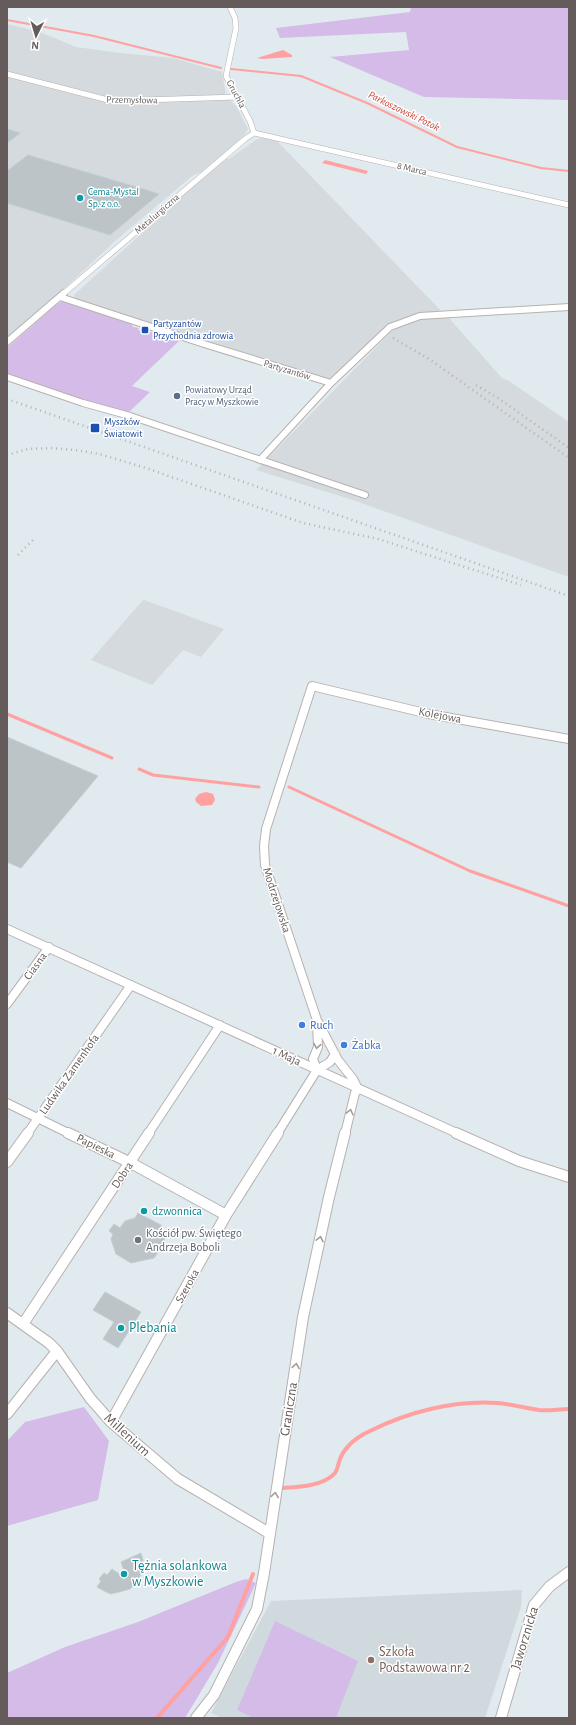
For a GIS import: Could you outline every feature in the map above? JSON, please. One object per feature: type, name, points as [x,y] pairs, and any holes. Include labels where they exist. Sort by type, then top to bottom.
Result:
[{"type":"street","name":"Gruchla","points":[[230,7],[236,20],[236,28],[226,73],[228,80],[250,121],[254,133]]},
{"type":"street","name":"Przemysłowa","points":[[7,74],[112,101],[237,97]]},
{"type":"street","name":"8 Marca","points":[[254,133],[569,205]]},
{"type":"street","name":"Metalurgiczna","points":[[60,297],[245,139],[254,133]]},
{"type":"street","points":[[7,342],[60,297]]},
{"type":"street","name":"Partyzantów","points":[[60,297],[204,344],[331,383]]},
{"type":"street","points":[[260,460],[331,383],[390,327],[402,321],[420,316],[569,308]]},
{"type":"street","points":[[7,377],[83,403],[130,416],[365,495]]},
{"type":"street","name":"Kolejowa","points":[[312,686],[429,714],[569,739]]},
{"type":"street","name":"Modrzejowska","points":[[312,686],[268,822],[264,846],[265,865],[317,1020],[335,1054],[353,1079],[358,1089]]},
{"type":"street","name":"1 Maja","points":[[7,928],[519,1161],[569,1177]]},
{"type":"street","name":"Ciasna","points":[[7,1004],[49,948]]},
{"type":"street","name":"Ludwika Zamenhofa","points":[[7,1162],[131,985]]},
{"type":"street","name":"Modrzejowska","points":[[317,1020],[318,1047],[313,1059],[317,1070]]},
{"type":"street","name":"Dobra","points":[[24,1324],[131,1163],[220,1025]]},
{"type":"street","points":[[317,1070],[328,1066],[335,1054]]},
{"type":"street","name":"Szeroka","points":[[111,1422],[226,1215],[317,1070]]},
{"type":"street","name":"Graniczna","points":[[196,1718],[214,1695],[257,1609],[264,1573],[303,1317],[329,1197],[355,1093],[358,1089]]},
{"type":"street","name":"Papieska","points":[[7,1102],[131,1163],[226,1215]]},
{"type":"street","name":"Millenium","points":[[7,1313],[49,1343],[57,1351],[90,1398],[111,1422],[178,1479],[269,1533]]},
{"type":"street","points":[[7,1414],[57,1351]]},
{"type":"street","name":"Jaworznicka","points":[[501,1718],[534,1605],[552,1583],[569,1572]]},
{"type":"shaded area","points":[[411,7],[569,7],[569,100],[424,97],[330,57],[409,50],[406,32],[280,38],[276,28],[410,12]]},
{"type":"shaded area","points":[[7,24],[40,32],[76,47],[173,58],[222,72],[226,96],[236,106],[248,129],[242,138],[201,172],[192,176],[115,241],[47,305],[7,339]]},
{"type":"shaded area","points":[[283,50],[292,55],[292,57],[257,58]]},
{"type":"shaded area","points":[[263,138],[277,141],[443,313],[415,315],[392,322],[331,378],[326,378],[75,299],[74,295],[180,197],[226,159],[229,159],[257,139]]},
{"type":"shaded area","points":[[325,160],[368,171],[366,174],[322,163]]},
{"type":"shaded area","points":[[61,302],[67,302],[131,323],[133,327],[139,328],[138,330],[144,332],[158,332],[181,339],[132,386],[150,392],[128,413],[84,401],[7,374],[7,348]]},
{"type":"shaded area","points":[[447,316],[502,378],[509,381],[569,422],[569,577],[350,499],[256,470],[393,330],[408,322]]},
{"type":"shaded area","points":[[143,600],[224,629],[201,657],[183,650],[152,685],[91,660]]},
{"type":"shaded area","points":[[206,792],[213,794],[215,800],[212,805],[201,806],[195,799],[199,794]]},
{"type":"shaded area","points":[[84,1407],[109,1441],[98,1500],[7,1526],[7,1441],[25,1422]]},
{"type":"shaded area","points":[[246,1579],[256,1583],[218,1663],[185,1718],[7,1718],[7,1673],[65,1647],[138,1622]]},
{"type":"shaded area","name":"Szkoła Podstawowa nr 2","points":[[522,1590],[521,1607],[485,1718],[222,1718],[211,1713],[271,1601]]},
{"type":"shaded area","points":[[275,1621],[358,1661],[336,1718],[254,1718],[237,1710]]},
{"type":"building","points":[[7,129],[20,133],[7,143]]},
{"type":"building","name":"Cema-Mystal Sp. z o.o.","points":[[28,155],[159,194],[110,235],[7,203],[7,171]]},
{"type":"building","points":[[7,737],[98,776],[21,868],[7,862]]},
{"type":"building","name":"Kościół pw. Świętego Andrzeja Boboli","points":[[138,1213],[161,1225],[165,1242],[154,1258],[131,1263],[116,1254],[111,1239],[113,1234],[109,1231],[114,1224],[120,1228],[125,1221],[135,1218]]},
{"type":"building","name":"Plebania","points":[[105,1292],[141,1312],[118,1348],[103,1339],[114,1322],[93,1310]]},
{"type":"building","name":"Tężnia solankowa w Myszkowie","points":[[141,1553],[143,1560],[142,1570],[138,1581],[130,1589],[111,1594],[97,1587],[101,1581],[99,1579],[104,1573],[107,1575],[112,1569],[127,1579],[121,1562]]},
{"type":"waterway","name":"Parkoszowski Potok","points":[[7,20],[94,36],[221,68]]},
{"type":"waterway","name":"Parkoszowski Potok","points":[[231,69],[301,76],[367,103],[457,147],[541,168],[569,171]]},
{"type":"waterway","points":[[7,714],[112,758]]},
{"type":"waterway","points":[[139,769],[153,775],[259,787]]},
{"type":"waterway","points":[[289,787],[470,871],[569,906]]},
{"type":"waterway","points":[[283,1488],[310,1485],[324,1481],[335,1473],[345,1450],[365,1433],[416,1413],[464,1403],[502,1404],[539,1410],[569,1409]]},
{"type":"waterway","points":[[157,1718],[228,1637],[253,1574]]},
{"type":"railway","points":[[393,338],[429,359],[569,458]]},
{"type":"railway","points":[[476,385],[498,398],[569,448]]},
{"type":"railway","points":[[7,399],[569,596]]},
{"type":"railway","points":[[7,455],[28,449],[51,448],[99,454],[146,468],[303,523],[378,539],[521,585]]},
{"type":"railway","points":[[18,555],[33,540]]},
{"type":"place","name":"Cema-Mystal Sp. z o.o.","points":[[80,198]]},
{"type":"place","name":"Partyzantów Przychodnia zdrowia","points":[[145,330]]},
{"type":"place","name":"Powiatowy Urząd Pracy w Myszkowie","points":[[177,396]]},
{"type":"place","name":"Myszków Światowit","points":[[95,428]]},
{"type":"place","name":"Ruch","points":[[302,1025]]},
{"type":"place","name":"Żabka","points":[[344,1045]]},
{"type":"place","name":"dzwonnica","points":[[144,1211]]},
{"type":"place","name":"Kościół pw. Świętego Andrzeja Boboli","points":[[138,1240]]},
{"type":"place","name":"Plebania","points":[[121,1328]]},
{"type":"place","name":"Tężnia solankowa w Myszkowie","points":[[124,1574]]},
{"type":"place","name":"Szkoła Podstawowa nr 2","points":[[371,1660]]}]
